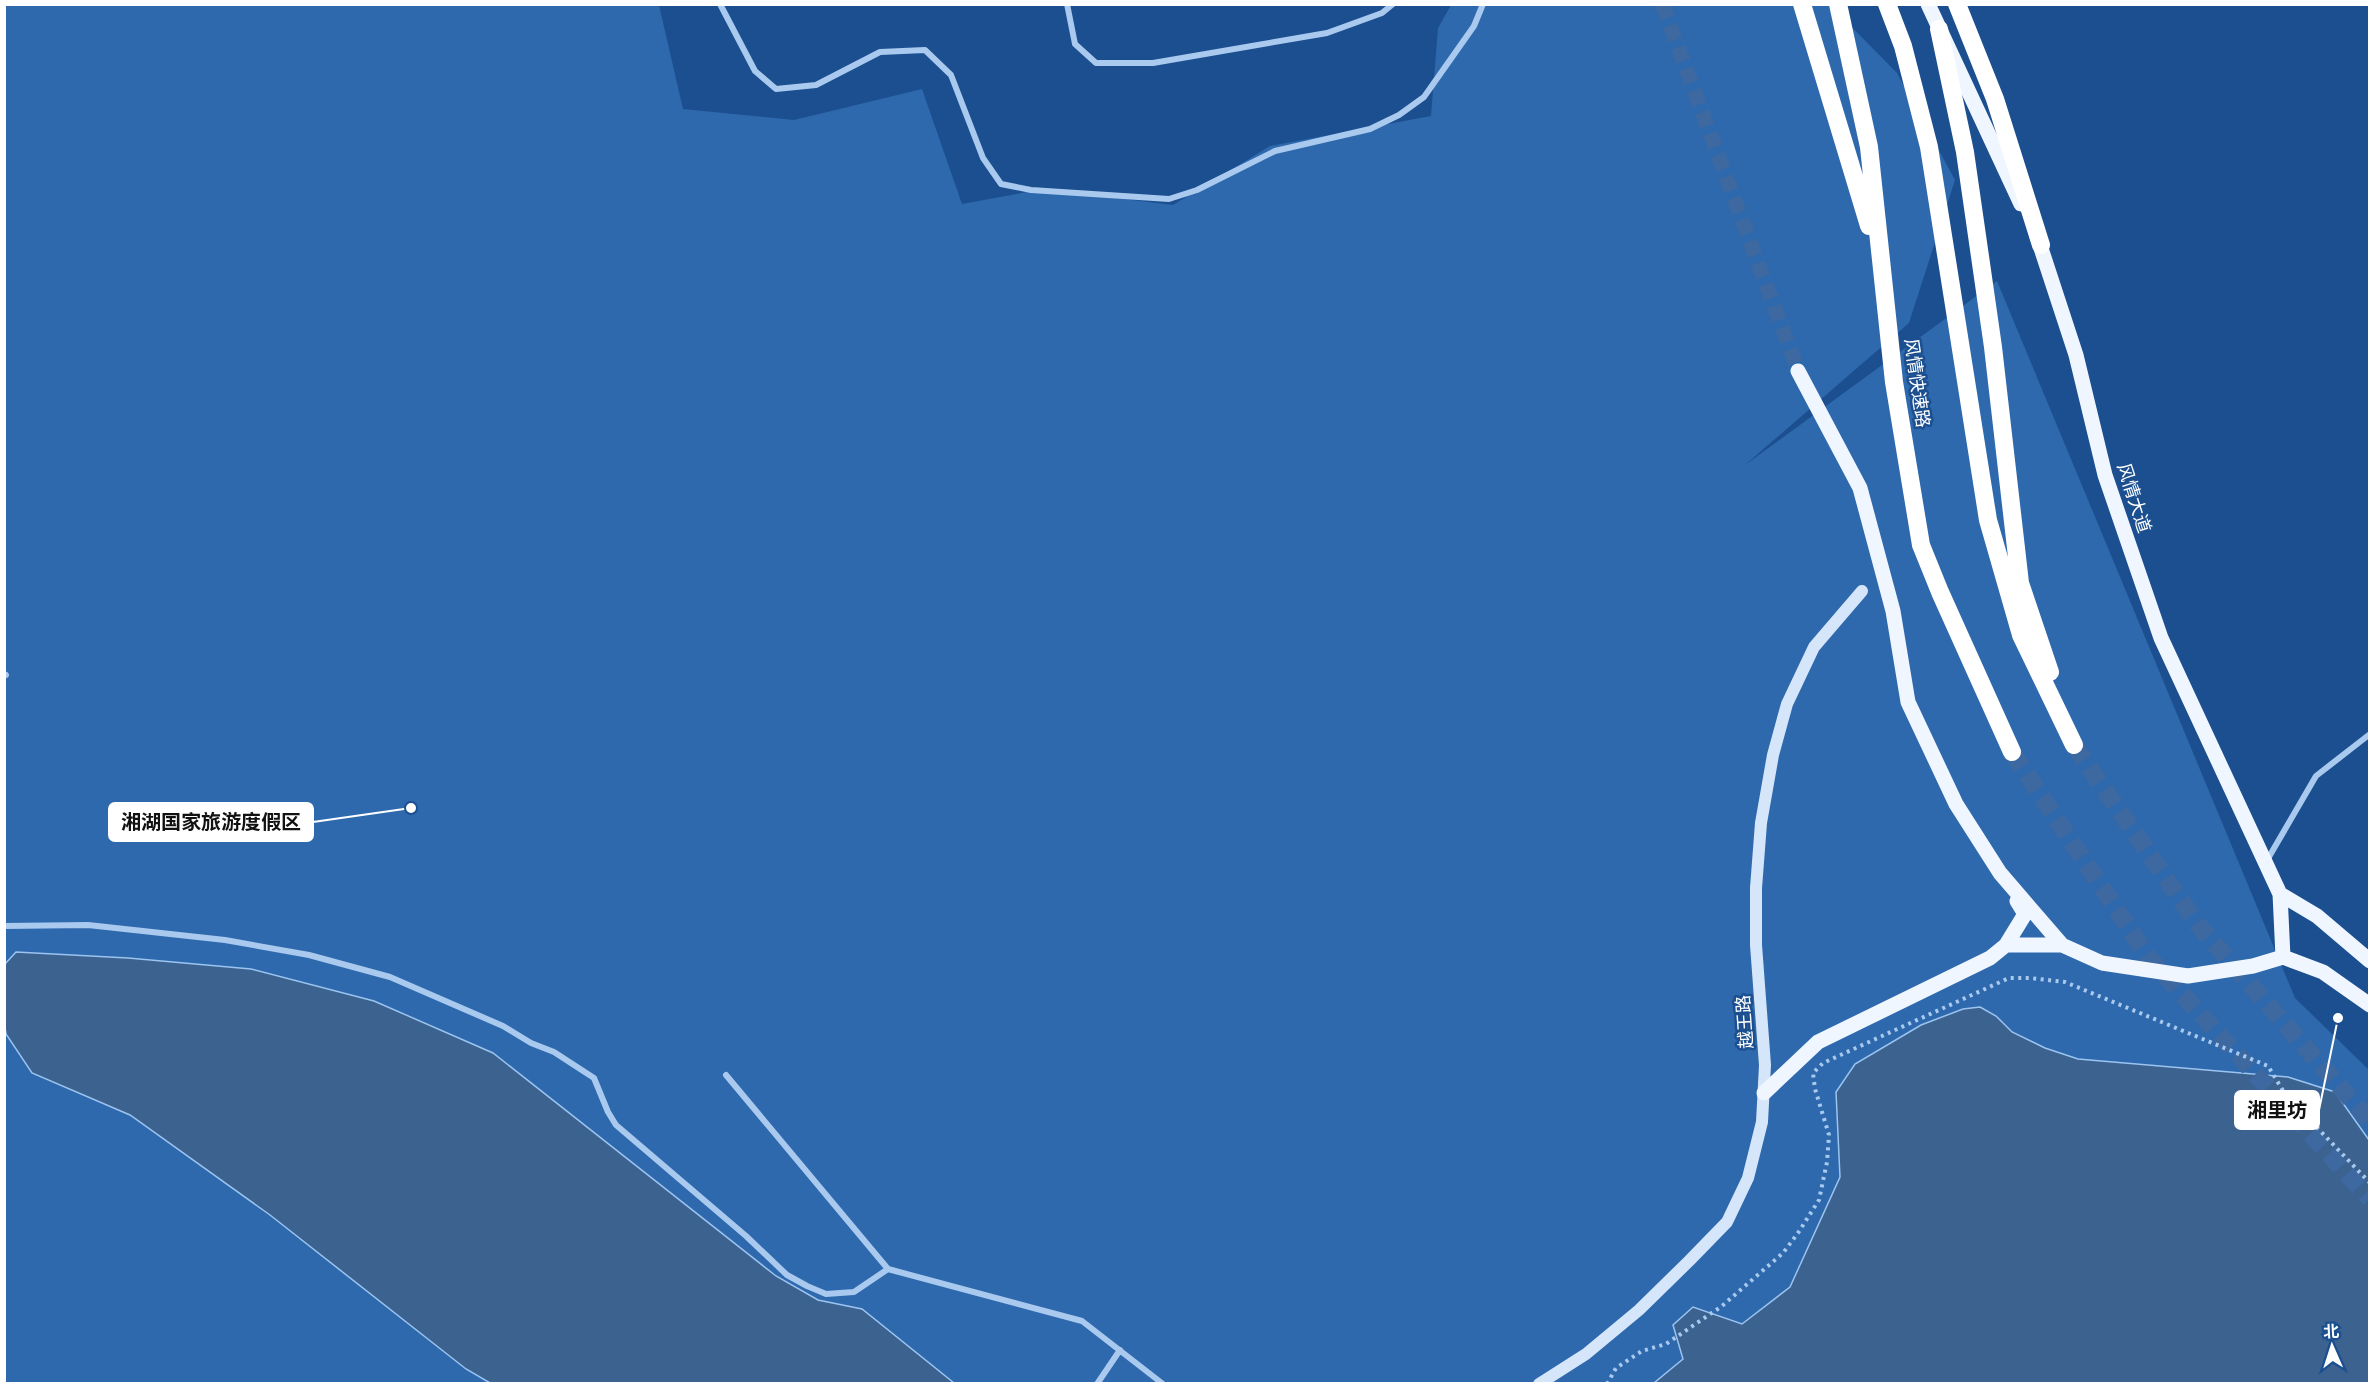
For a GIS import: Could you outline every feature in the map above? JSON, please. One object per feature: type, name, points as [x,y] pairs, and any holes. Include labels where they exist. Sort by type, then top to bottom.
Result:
[{"type":"highway","points":[[1802,4],[1882,268]]},
{"type":"highway","name":"风情快速路","points":[[1838,4],[1869,147],[1894,382],[1922,545],[1940,592],[2012,752]]},
{"type":"highway","points":[[1887,4],[1904,46],[1929,147],[1988,520],[2021,635],[2074,745],[2020,583],[1993,347],[1965,152],[1939,29]]},
{"type":"highway","points":[[1957,4],[1995,99],[2041,245]]},
{"type":"main road","name":"风情大道","points":[[1928,4],[2041,245],[2076,354],[2105,475],[2161,638],[2280,894]]},
{"type":"main road","points":[[1764,1093],[1818,1042],[1990,958],[2006,945],[2025,914],[1956,804],[1908,702],[1893,611],[1860,488],[1798,371]]},
{"type":"main road","name":"越王路","points":[[1539,1383],[1586,1354],[1639,1310],[1727,1222],[1748,1178],[1762,1122],[1766,1065],[1756,945],[1756,888],[1761,823],[1773,755],[1787,704],[1814,648],[1862,591]]},
{"type":"main road","points":[[2000,873],[2062,945]]},
{"type":"main road","points":[[2280,894],[2283,957]]},
{"type":"main road","points":[[2280,894],[2317,916],[2370,962]]},
{"type":"main road","points":[[2006,945],[2062,945],[2102,963],[2188,976],[2253,966],[2283,957],[2324,972],[2370,1005]]},
{"type":"street","points":[[720,4],[755,71],[776,88],[816,85],[879,52],[925,50],[951,75],[983,158],[1000,184],[1031,190],[1169,199],[1197,190],[1275,151],[1370,129],[1399,116],[1424,97],[1474,26],[1483,4]]},
{"type":"street","points":[[1067,4],[1075,44],[1096,63],[1153,63],[1327,33],[1382,13],[1393,4]]},
{"type":"street","points":[[2265,863],[2316,776],[2370,734]]},
{"type":"street","points":[[4,926],[88,925],[225,940],[309,955],[390,977],[423,989],[503,1026],[531,1043],[554,1052],[594,1078],[616,1125],[737,1228],[787,1275],[826,1294],[854,1292],[888,1269]]},
{"type":"street","points":[[726,1075],[888,1269],[1082,1321],[1163,1383]]},
{"type":"street","points":[[1097,1383],[1120,1350]]},
{"type":"path","points":[[1607,1383],[1616,1368],[1642,1351],[1666,1344],[1722,1306],[1783,1253],[1819,1200],[1827,1162],[1829,1135],[1815,1089],[1813,1073],[1823,1063],[2009,978],[2065,982],[2268,1066],[2286,1094],[2370,1183]]},
{"type":"shaded area","points":[[5,5],[659,5],[683,109],[794,120],[922,89],[962,204],[1043,189],[1173,205],[1270,146],[1431,116],[1438,28],[1451,5],[1830,5],[1897,73],[1955,180],[1909,323],[1745,465],[1997,281],[2295,998],[2369,1070],[2369,1383],[5,1384]]},
{"type":"shaded area","points":[[16,952],[128,958],[251,969],[374,1001],[493,1053],[776,1276],[818,1300],[862,1309],[954,1383],[490,1383],[466,1369],[270,1215],[130,1115],[32,1073],[6,1034],[5,1027],[5,964]]},
{"type":"shaded area","points":[[1980,1007],[1996,1016],[2012,1032],[2045,1048],[2078,1059],[2288,1077],[2335,1092],[2369,1140],[2369,1383],[1654,1383],[1683,1359],[1673,1325],[1693,1307],[1742,1324],[1790,1287],[1840,1177],[1836,1092],[1855,1064],[1921,1025],[1963,1009]]},
{"type":"tunnel","points":[[1662,4],[1798,371]]},
{"type":"tunnel","points":[[2074,745],[2198,925],[2370,1121]]},
{"type":"tunnel","points":[[2012,752],[2148,957],[2370,1199]]},
{"type":"place","name":"湘湖国家旅游度假区","points":[[411,808]]},
{"type":"place","name":"湘里坊","points":[[2338,1018]]}]
